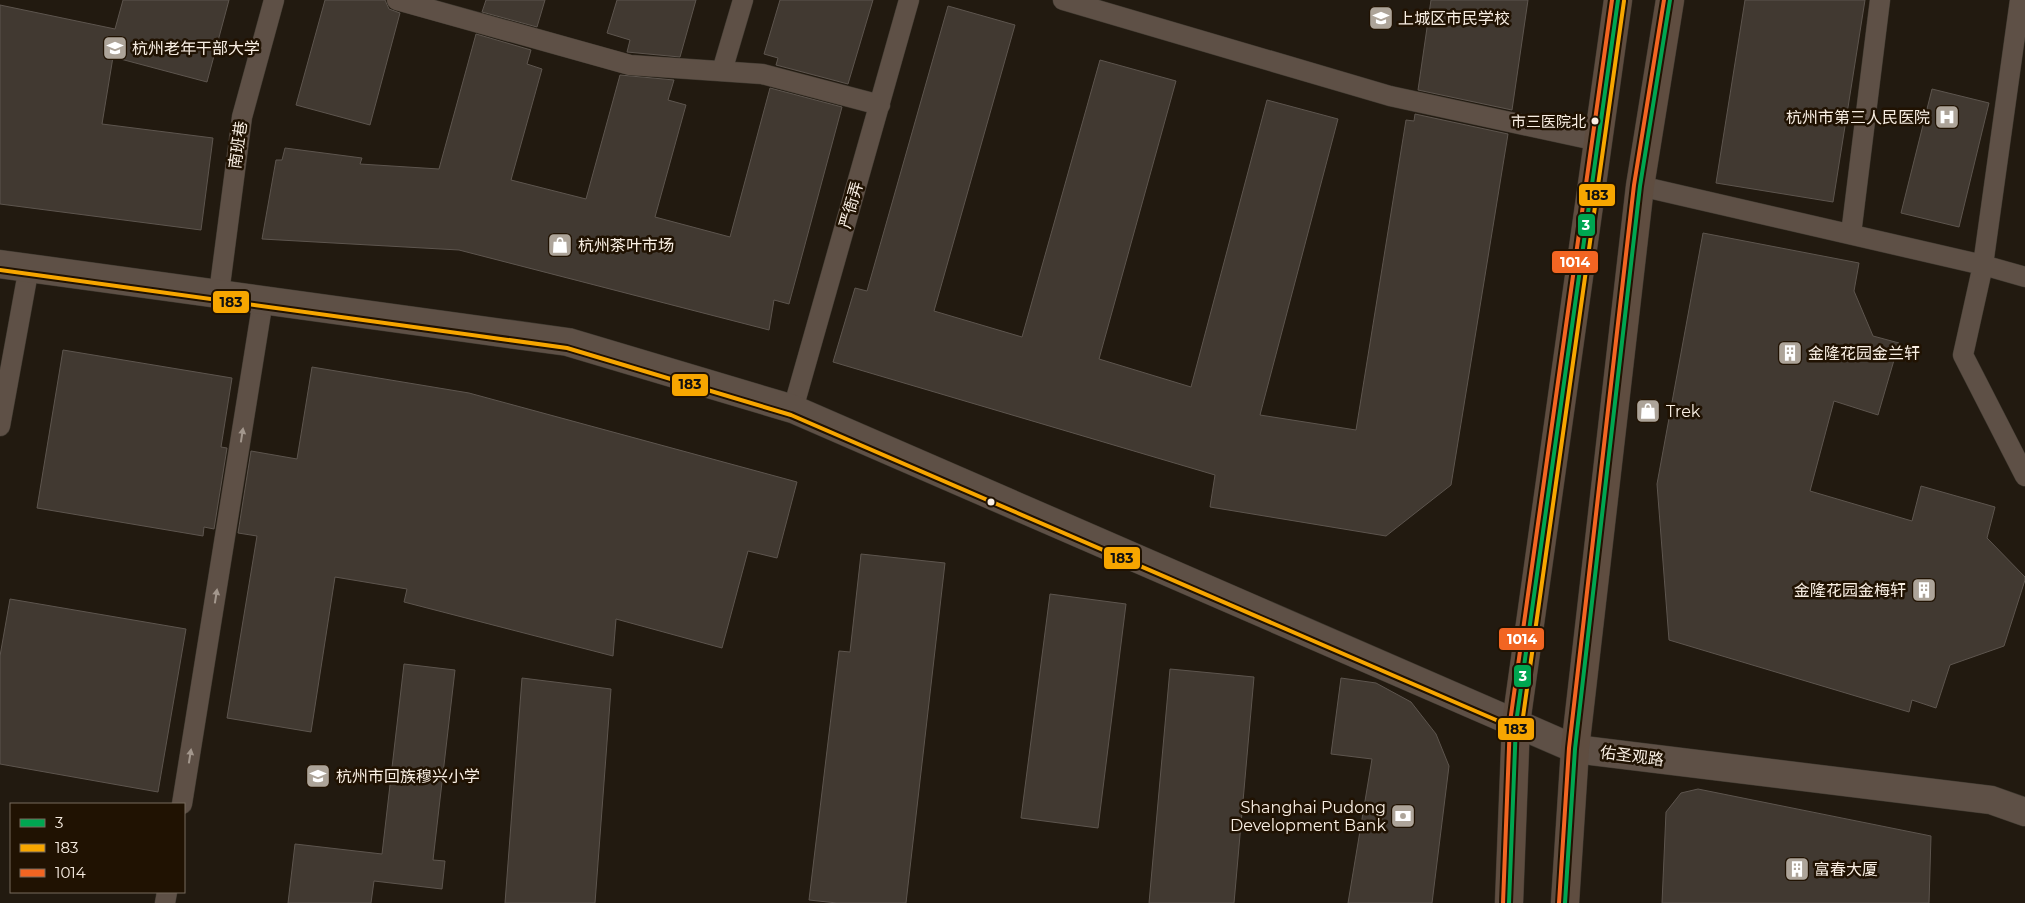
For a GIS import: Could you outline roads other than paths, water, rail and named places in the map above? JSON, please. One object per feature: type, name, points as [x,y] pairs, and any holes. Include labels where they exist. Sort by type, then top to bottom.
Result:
[{"type":"main road","points":[[1509,903],[1516,723],[1618,0]]},
{"type":"main road","points":[[1565,903],[1575,749],[1640,186],[1670,0]]},
{"type":"street","name":"佑圣观路","points":[[0,264],[568,342],[793,409],[1575,749],[1991,800],[2024,808]]},
{"type":"lane","name":"南班巷","points":[[219,293],[242,117],[274,0]]},
{"type":"lane","points":[[397,0],[630,65],[762,74],[880,105]]},
{"type":"lane","points":[[722,71],[742,0]]},
{"type":"lane","name":"严衙弄","points":[[793,409],[910,0]]},
{"type":"lane","points":[[1063,0],[1390,96],[1598,141]]},
{"type":"lane","points":[[1851,234],[1880,0]]},
{"type":"lane","points":[[2020,0],[1983,265],[1963,356],[2025,476]]},
{"type":"lane","points":[[1640,186],[1983,265],[2025,277]]},
{"type":"lane","points":[[0,426],[29,267]]},
{"type":"lane","points":[[182,803],[263,300]]},
{"type":"place","name":"上城区市民学校","points":[[1381,18]]},
{"type":"place","name":"杭州老年干部大学","points":[[115,48]]},
{"type":"place","name":"杭州市第三人民医院","points":[[1947,117]]},
{"type":"place","name":"市三医院北","points":[[1595,121]]},
{"type":"place","name":"杭州茶叶市场","points":[[560,245]]},
{"type":"place","name":"金隆花园金兰轩","points":[[1790,353]]},
{"type":"place","name":"Trek","points":[[1648,411]]},
{"type":"place","name":"金隆花园金梅轩","points":[[1924,590]]},
{"type":"place","name":"杭州市回族穆兴小学","points":[[318,776]]},
{"type":"place","name":"Shanghai Pudong Development Bank","points":[[1403,816]]},
{"type":"place","name":"富春大厦","points":[[1797,869]]}]
